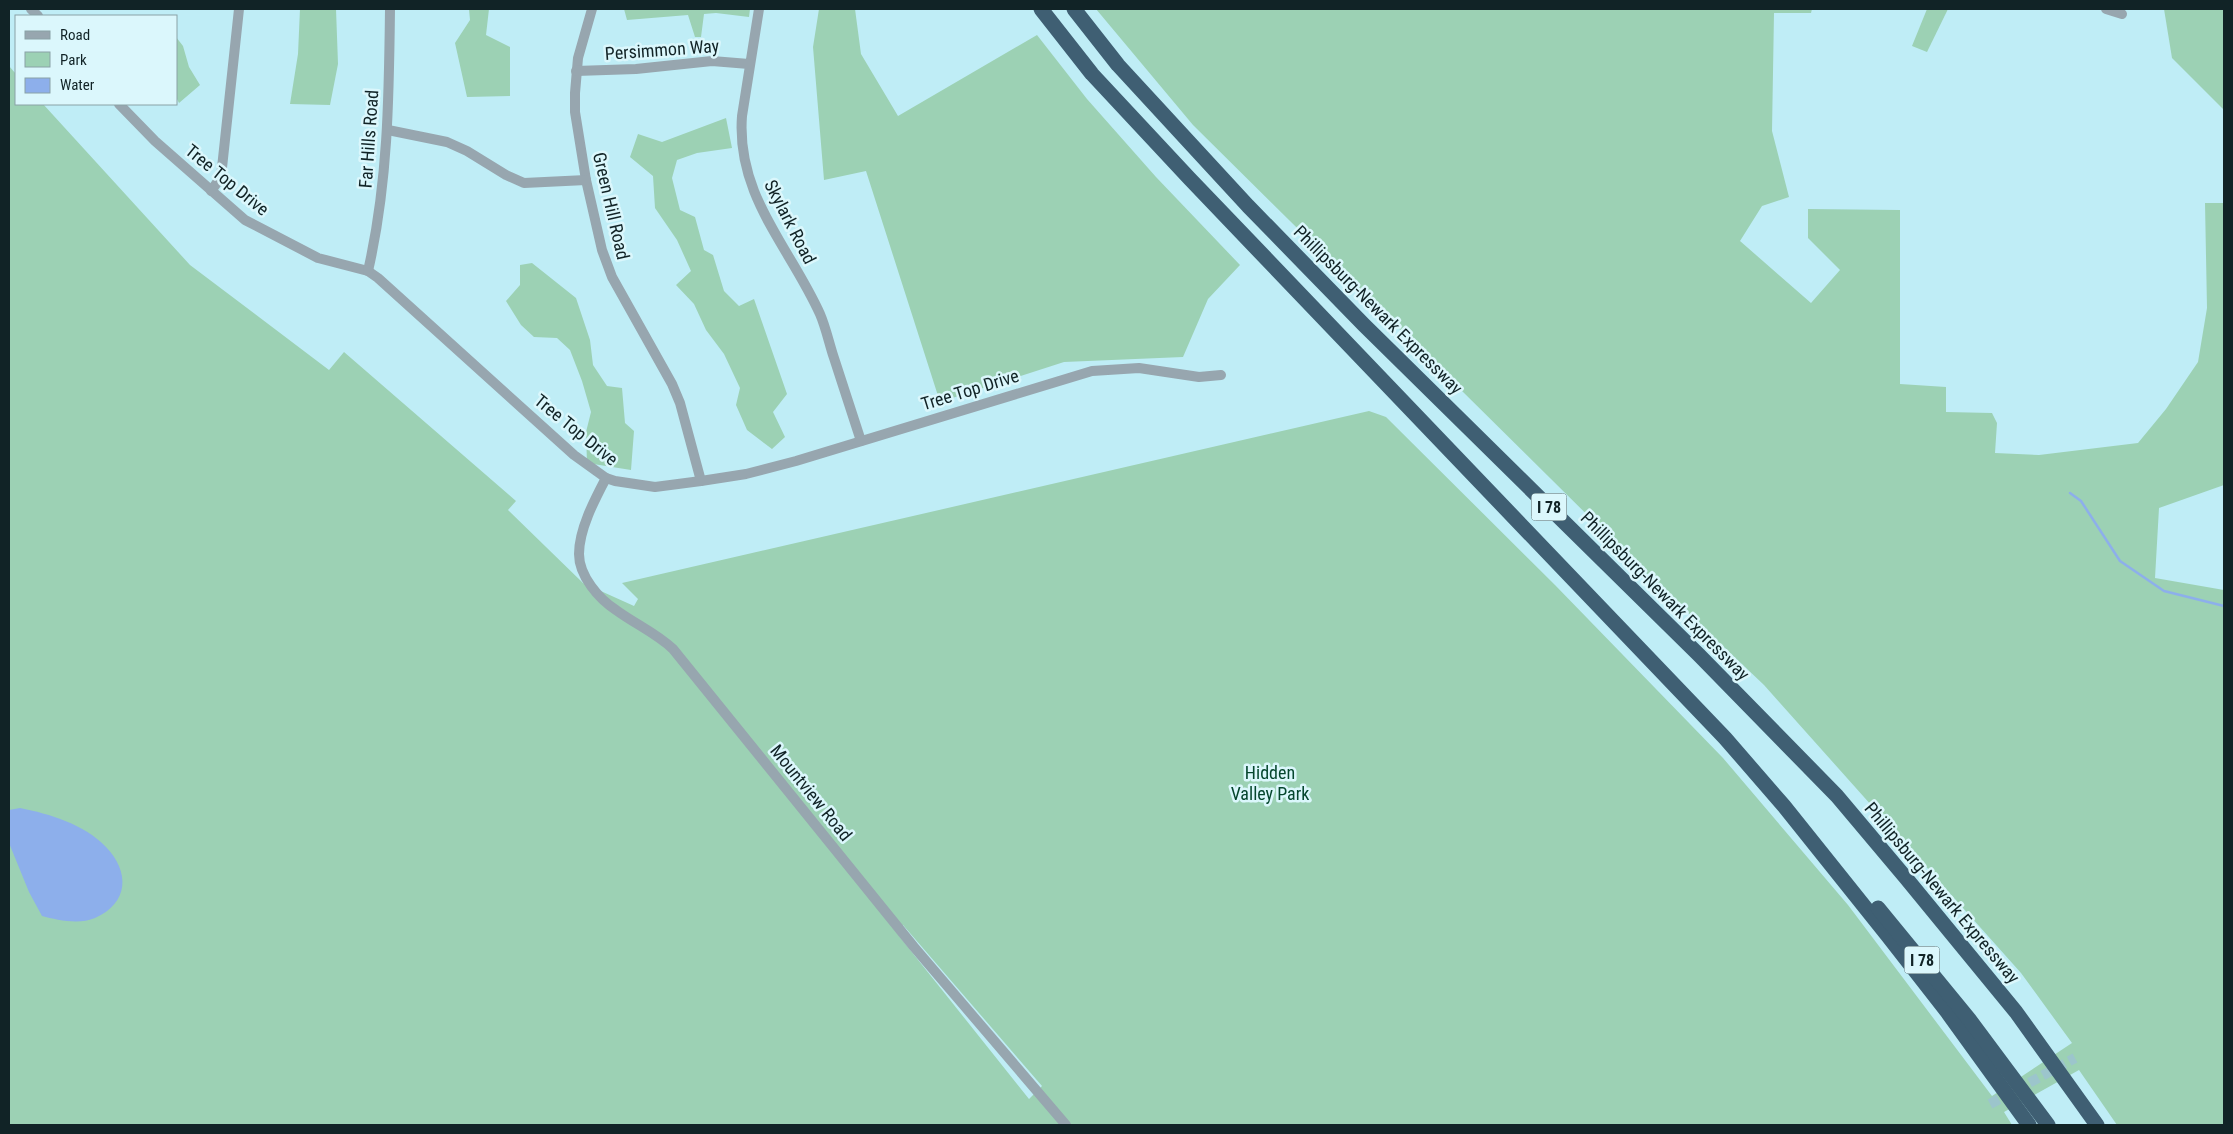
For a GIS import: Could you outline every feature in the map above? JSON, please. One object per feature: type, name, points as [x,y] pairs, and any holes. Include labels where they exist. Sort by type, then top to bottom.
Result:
[{"type":"highway","name":"I 78","points":[[1041,9],[1092,74],[1189,178],[1725,738],[1784,806],[1929,988],[2029,1125]]},
{"type":"highway","name":"Phillipsburg-Newark Expressway","points":[[1074,9],[1118,65],[1255,212],[1364,325],[1699,655],[1837,796],[2016,1012],[2097,1125]]},
{"type":"highway","name":"I 78","points":[[1784,806],[1832,855],[1928,967],[2048,1125]]},
{"type":"street","points":[[211,191],[221,177],[239,9]]},
{"type":"street","name":"Far Hills Road","points":[[368,271],[376,234],[388,130],[390,9]]},
{"type":"street","name":"Green Hill Road","points":[[592,9],[576,71],[575,112],[586,180],[602,250],[612,277],[672,384],[680,403],[701,482]]},
{"type":"street","name":"Skylark Road","points":[[759,9],[749,64],[741,132],[747,173],[768,223],[821,316],[861,441]]},
{"type":"street","points":[[2106,9],[2122,14]]},
{"type":"street","name":"Persimmon Way","points":[[576,71],[636,69],[712,61],[749,64]]},
{"type":"street","name":"Tree Top Drive","points":[[120,105],[155,141],[245,220],[280,240],[318,258],[368,271],[574,455],[606,478],[655,487],[701,482],[746,474],[1092,371],[1114,368],[1140,368],[1199,377],[1221,375]]},
{"type":"street","points":[[388,130],[447,142],[468,151],[506,175],[524,183],[586,180]]},
{"type":"street","name":"Mountview Road","points":[[606,478],[598,492],[581,541],[580,560],[588,580],[614,609],[655,634],[673,649],[914,947],[1066,1125]]},
{"type":"green space","points":[[300,9],[336,9],[338,64],[330,105],[290,104],[298,54]]},
{"type":"green space","points":[[469,9],[489,9],[486,35],[510,47],[510,96],[467,97],[455,43],[470,20]]},
{"type":"green space","points":[[624,9],[750,9],[749,17],[716,13],[704,14],[701,37],[695,37],[688,15],[627,20]]},
{"type":"green space","points":[[819,9],[855,9],[861,54],[898,116],[1037,35],[1087,99],[1156,177],[1240,265],[1208,299],[1183,357],[1064,362],[940,402],[866,171],[824,180],[813,47]]},
{"type":"green space","name":"Hidden Valley Park","points":[[1096,9],[1812,9],[1811,13],[1774,13],[1772,131],[1789,197],[1762,206],[1740,241],[1811,303],[1840,270],[1808,238],[1808,209],[1900,210],[1900,384],[1946,387],[1946,412],[1992,413],[1997,423],[1995,453],[2039,455],[2138,443],[2166,409],[2198,362],[2207,308],[2205,203],[2224,203],[2224,485],[2159,508],[2155,578],[2224,590],[2224,1125],[2117,1125],[2079,1070],[2004,1112],[2012,1125],[9,1125],[9,66],[15,73],[15,105],[44,105],[190,265],[329,370],[344,352],[516,501],[508,510],[583,583],[634,606],[638,599],[622,583],[1369,411],[1386,417],[1555,585],[1723,758],[1848,905],[1992,1096],[2072,1043],[2021,973],[1764,685],[1646,573],[1193,125]],"holes":[[[903,925],[1042,1086],[1029,1099],[899,936]]]},
{"type":"green space","points":[[1927,9],[1948,9],[1927,52],[1912,46]]},
{"type":"green space","points":[[2164,9],[2224,9],[2224,110],[2172,58]]},
{"type":"green space","points":[[178,40],[183,46],[189,67],[200,85],[179,103]]},
{"type":"green space","points":[[726,118],[732,148],[697,153],[677,160],[672,178],[680,210],[695,217],[704,250],[713,255],[724,291],[739,306],[754,299],[787,394],[773,412],[785,437],[772,449],[747,430],[736,405],[740,388],[724,354],[706,330],[694,304],[676,285],[691,271],[677,240],[655,208],[653,176],[630,157],[638,134],[662,142]]},
{"type":"green space","points":[[532,263],[576,298],[590,340],[593,365],[607,386],[622,388],[625,423],[634,431],[631,470],[587,463],[586,432],[591,412],[570,350],[557,338],[534,337],[521,325],[506,301],[520,285],[520,265]]},
{"type":"water","points":[[20,808],[66,821],[88,832],[106,847],[119,867],[122,876],[122,886],[120,896],[106,912],[95,918],[82,921],[61,920],[42,916],[29,892],[9,843],[9,810]]},
{"type":"waterway","points":[[2070,493],[2081,501],[2120,561],[2164,591],[2224,606]]},
{"type":"tunnel","points":[[1990,1104],[2075,1058]]}]
